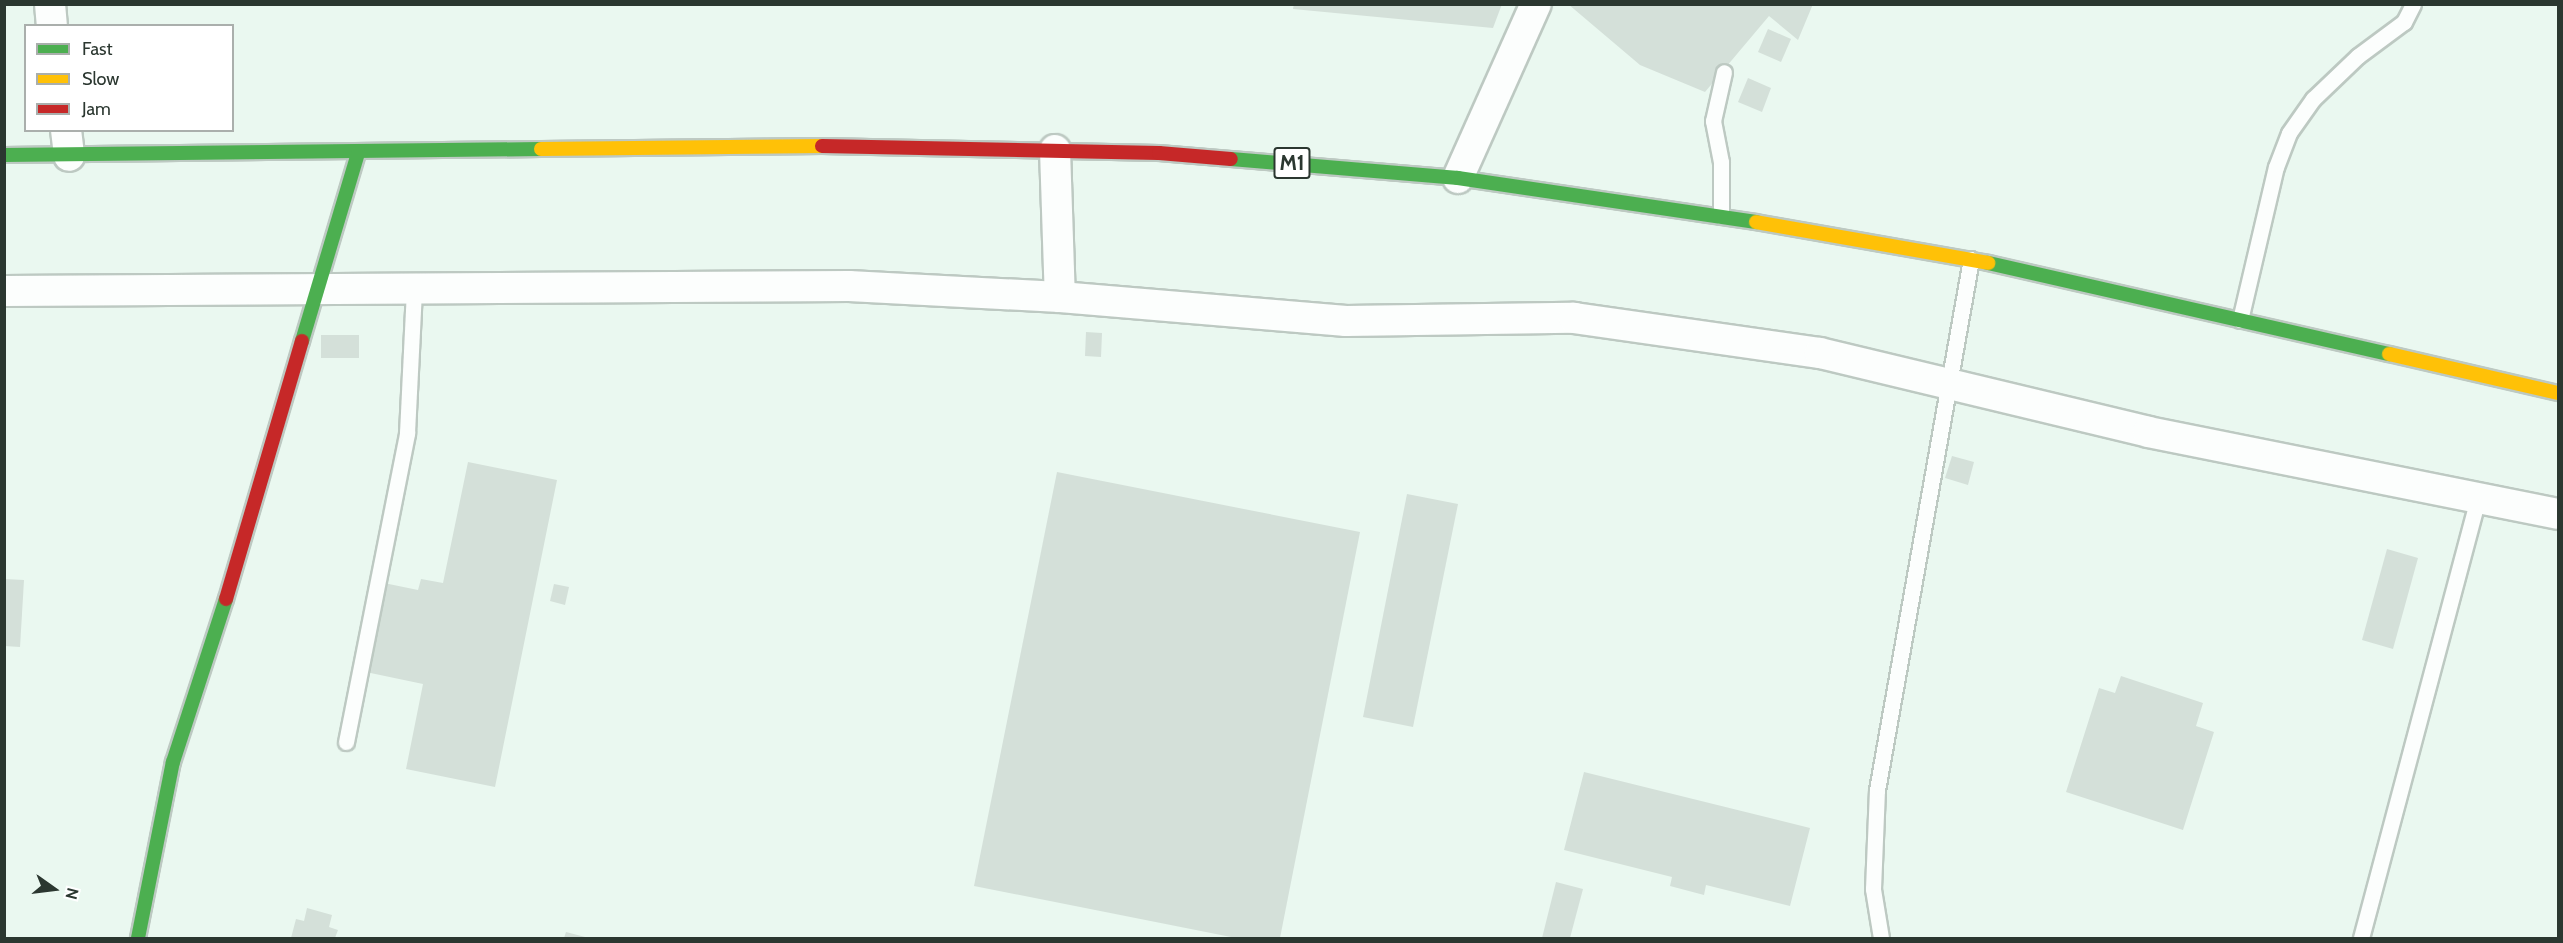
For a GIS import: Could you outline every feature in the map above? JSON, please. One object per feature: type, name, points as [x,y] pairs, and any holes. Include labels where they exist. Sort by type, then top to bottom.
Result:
[{"type":"main road","name":"M1","points":[[4,155],[67,143],[357,153],[858,146],[1055,150],[1242,158],[1458,178],[1721,216],[1971,259],[2559,393]]},
{"type":"main road","points":[[138,939],[173,762],[209,656],[357,153]]},
{"type":"street","points":[[50,4],[52,24]]},
{"type":"street","points":[[1458,178],[1536,4]]},
{"type":"street","points":[[1055,150],[1060,297]]},
{"type":"street","points":[[4,291],[849,286],[1060,297],[1346,321],[1574,318],[1820,353],[2148,432],[2559,514]]},
{"type":"lane","points":[[2240,320],[2276,167],[2289,133],[2313,99],[2358,56],[2404,22],[2414,4]]},
{"type":"lane","points":[[1721,216],[1721,162],[1713,121],[1724,72]]},
{"type":"lane","points":[[1881,939],[1873,889],[1878,790],[1971,259]]},
{"type":"lane","points":[[346,742],[406,433],[414,289]]},
{"type":"lane","points":[[2361,939],[2478,498]]},
{"type":"building","points":[[1294,4],[1502,4],[1493,28],[1293,9]]},
{"type":"building","points":[[1568,4],[1813,4],[1798,40],[1769,16],[1705,92],[1640,65]]},
{"type":"building","points":[[1768,29],[1791,39],[1781,62],[1758,52]]},
{"type":"building","points":[[1748,78],[1771,88],[1762,112],[1738,102]]},
{"type":"building","points":[[1086,332],[1102,333],[1101,357],[1085,356]]},
{"type":"building","points":[[321,335],[359,335],[359,358],[321,358]]},
{"type":"building","points":[[1952,456],[1974,462],[1968,485],[1945,478]]},
{"type":"building","points":[[468,462],[557,480],[495,787],[406,769],[423,684],[361,671],[379,582],[418,590],[421,579],[443,583]]},
{"type":"building","points":[[1057,472],[1360,532],[1280,938],[1236,938],[974,886]]},
{"type":"building","points":[[1407,494],[1458,504],[1413,727],[1363,717]]},
{"type":"building","points":[[2387,549],[2418,558],[2393,649],[2362,640]]},
{"type":"building","points":[[4,579],[24,580],[20,647],[4,646]]},
{"type":"building","points":[[554,584],[569,587],[565,605],[550,601]]},
{"type":"building","points":[[2121,676],[2203,703],[2196,726],[2214,732],[2183,830],[2066,792],[2099,688],[2115,693]]},
{"type":"building","points":[[1584,772],[1810,828],[1790,906],[1706,885],[1704,895],[1670,886],[1672,877],[1564,850]]},
{"type":"building","points":[[1556,882],[1583,889],[1570,938],[1542,938]]},
{"type":"building","points":[[307,908],[332,915],[329,927],[338,930],[335,938],[291,938],[296,919],[304,921]]},
{"type":"building","points":[[566,932],[589,938],[564,938]]},
{"type":"traffic: fast","points":[[4,155],[541,149]]},
{"type":"traffic: fast","points":[[302,341],[358,153]]},
{"type":"traffic: fast","points":[[1231,159],[1458,178],[1756,222]]},
{"type":"traffic: fast","points":[[1988,263],[2389,354]]},
{"type":"traffic: fast","points":[[138,938],[173,762],[226,599]]},
{"type":"traffic: slow","points":[[541,149],[822,146]]},
{"type":"traffic: slow","points":[[1756,222],[1988,263]]},
{"type":"traffic: slow","points":[[2389,354],[2558,393]]},
{"type":"traffic: jam","points":[[822,146],[1159,153],[1231,159]]},
{"type":"traffic: jam","points":[[226,599],[302,341]]}]
